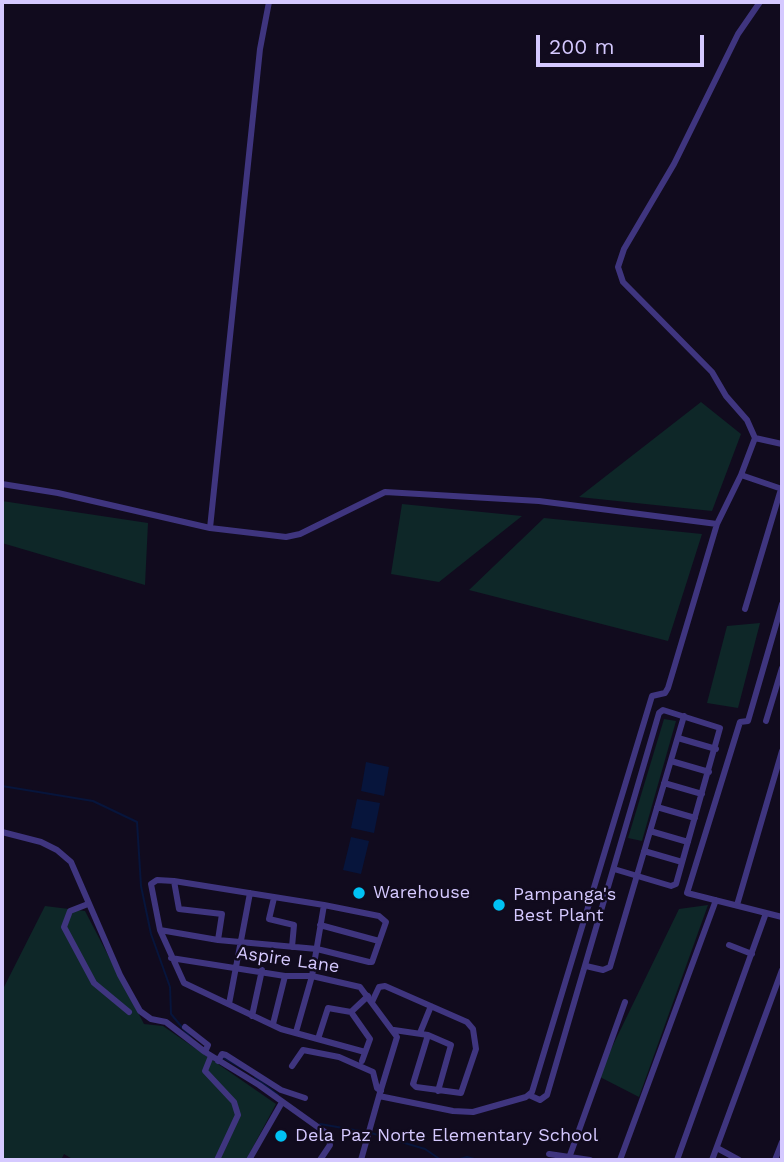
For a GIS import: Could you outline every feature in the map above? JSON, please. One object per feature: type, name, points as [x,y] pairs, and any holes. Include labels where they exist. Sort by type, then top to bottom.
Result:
[{"type":"street","points":[[211,528],[258,60],[269,2]]},
{"type":"street","points":[[529,1095],[592,900],[652,696],[666,693],[668,688],[718,524],[755,438],[747,420],[726,396],[712,372],[623,282],[618,267],[624,249],[674,164],[738,34],[760,2]]},
{"type":"street","points":[[755,438],[782,444]]},
{"type":"street","points":[[741,475],[781,489],[745,609]]},
{"type":"street","points":[[2,484],[58,493],[211,528],[286,537],[300,534],[377,495],[395,492],[540,501],[718,524]]},
{"type":"street","points":[[782,604],[748,721],[740,722],[687,893],[782,917]]},
{"type":"street","points":[[766,721],[782,668]]},
{"type":"street","points":[[292,1066],[303,1050],[339,1058],[373,1072],[380,1093],[453,1111],[472,1112],[529,1095],[540,1100],[547,1095],[659,713],[663,709],[720,728],[676,884],[671,886],[614,869]]},
{"type":"street","points":[[586,966],[603,970],[610,967],[684,716]]},
{"type":"street","points":[[678,738],[716,749]]},
{"type":"street","points":[[737,905],[782,751]]},
{"type":"street","points":[[671,761],[709,772]]},
{"type":"street","points":[[664,783],[702,794]]},
{"type":"street","points":[[657,807],[695,818]]},
{"type":"street","points":[[650,831],[688,842]]},
{"type":"street","points":[[2,832],[41,842],[66,856],[76,869],[88,904],[136,1005],[147,1017],[166,1022],[191,1037],[208,1052],[281,1090],[305,1098]]},
{"type":"street","points":[[644,851],[682,862]]},
{"type":"street","points":[[160,930],[242,943],[317,949],[369,962],[386,922],[383,917],[174,881],[153,880],[151,884],[160,930],[184,983],[252,1016],[365,1052]]},
{"type":"street","points":[[174,881],[180,909],[222,914],[218,940]]},
{"type":"street","points":[[229,1004],[250,893]]},
{"type":"street","points":[[274,898],[269,919],[295,925],[292,947]]},
{"type":"street","points":[[620,1160],[716,900]]},
{"type":"street","points":[[88,904],[70,911],[64,927],[94,983],[129,1012]]},
{"type":"street","points":[[296,1032],[312,976],[324,905]]},
{"type":"street","points":[[677,1160],[766,913]]},
{"type":"street","points":[[320,925],[379,941]]},
{"type":"street","points":[[729,945],[752,954]]},
{"type":"street","name":"Aspire Lane","points":[[171,958],[262,970],[285,976],[312,976],[360,988],[394,1030]]},
{"type":"street","points":[[252,1016],[262,970]]},
{"type":"street","points":[[712,1160],[782,970]]},
{"type":"street","points":[[273,1024],[285,976]]},
{"type":"street","points":[[318,1039],[328,1008],[351,1012],[370,999],[379,987],[385,986],[431,1006],[467,1022],[473,1029],[476,1049],[461,1093],[438,1091],[413,1083],[431,1006]]},
{"type":"street","points":[[569,1157],[625,1002]]},
{"type":"street","points":[[351,1012],[369,1039],[362,1061]]},
{"type":"street","points":[[185,1027],[191,1037]]},
{"type":"street","points":[[361,1160],[397,1041],[394,1030],[424,1034],[451,1045],[438,1091]]},
{"type":"street","points":[[208,1052],[205,1071],[234,1102],[238,1115],[217,1160]]},
{"type":"street","points":[[219,1058],[259,1085],[281,1104],[329,1135],[330,1145],[320,1160]]},
{"type":"street","points":[[249,1160],[281,1104]]},
{"type":"street","points":[[775,1160],[782,1142]]},
{"type":"street","points":[[717,1148],[739,1160]]},
{"type":"street","points":[[549,1154],[590,1160]]},
{"type":"green space","points":[[701,402],[741,434],[712,511],[579,497]]},
{"type":"green space","points":[[2,501],[148,523],[145,585],[2,543]]},
{"type":"green space","points":[[402,504],[522,516],[439,582],[391,574]]},
{"type":"green space","points":[[544,518],[702,534],[668,641],[469,590]]},
{"type":"green space","points":[[760,623],[738,708],[707,703],[727,626]]},
{"type":"green space","points":[[664,719],[676,721],[642,841],[628,838]]},
{"type":"green space","points":[[708,905],[639,1097],[598,1076],[679,909]]},
{"type":"green space","points":[[45,906],[85,911],[144,1024],[163,1026],[276,1104],[246,1160],[74,1160],[64,1154],[61,1160],[2,1160],[2,991]]},
{"type":"water","points":[[366,762],[389,767],[384,796],[361,791]]},
{"type":"water","points":[[357,799],[380,803],[374,833],[351,828]]},
{"type":"water","points":[[351,837],[369,841],[361,874],[343,870]]},
{"type":"waterway","points":[[2,786],[93,801],[137,822],[141,886],[151,934],[170,987],[171,1014],[191,1038]]},
{"type":"waterway","points":[[222,1057],[245,1070]]},
{"type":"waterway","points":[[255,1077],[278,1095]]},
{"type":"waterway","points":[[320,1124],[366,1132]]},
{"type":"waterway","points":[[371,1133],[425,1149],[441,1160]]},
{"type":"waterway","points":[[456,1160],[467,1157],[478,1160]]},
{"type":"place","name":"Warehouse","points":[[359,893]]},
{"type":"place","name":"Pampanga's Best Plant","points":[[499,905]]},
{"type":"place","name":"Dela Paz Norte Elementary School","points":[[281,1136]]}]
